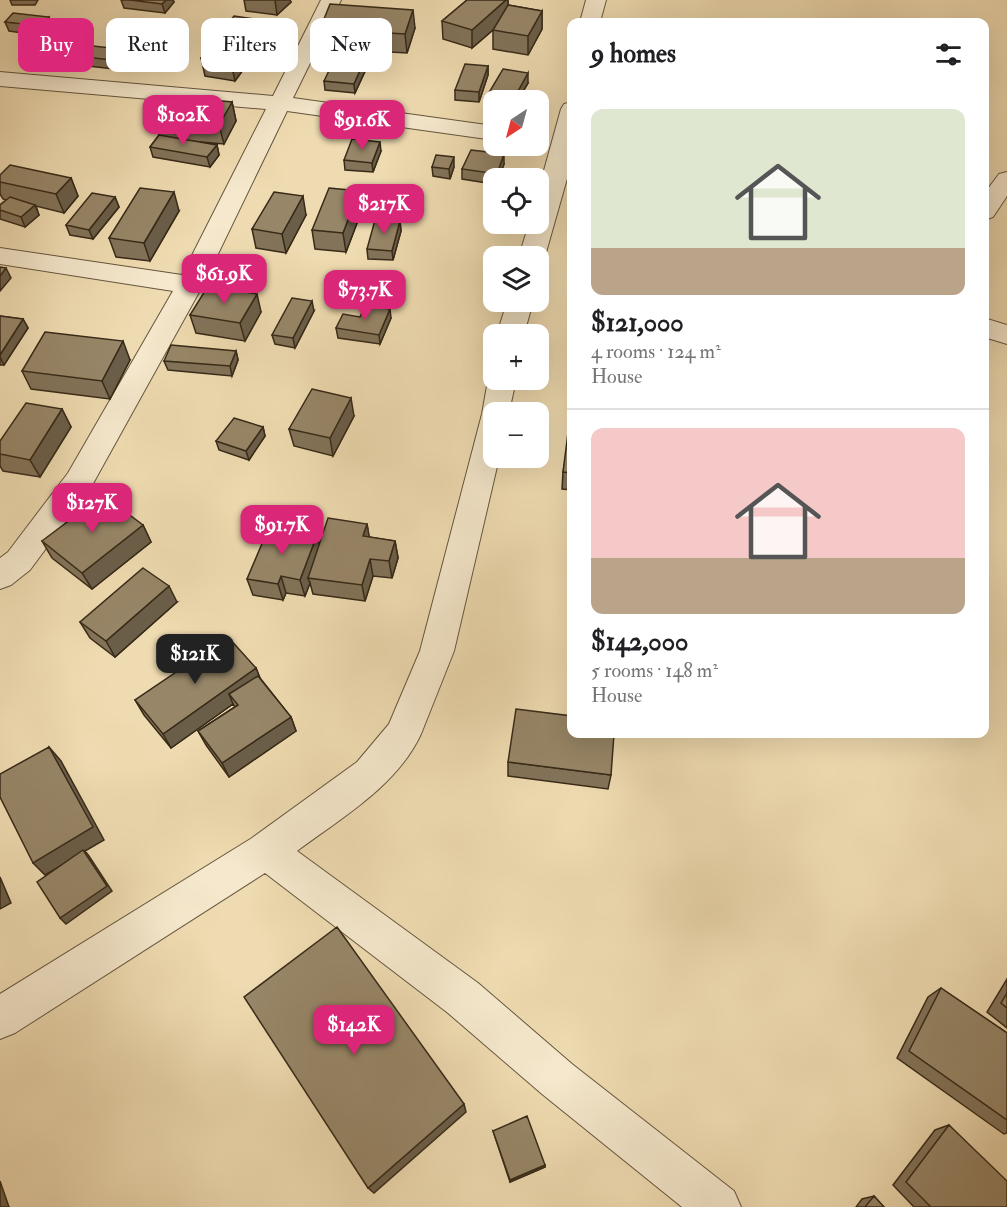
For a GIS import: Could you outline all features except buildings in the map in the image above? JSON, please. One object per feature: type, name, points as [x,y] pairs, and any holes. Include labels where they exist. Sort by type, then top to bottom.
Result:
[{"type":"street","points":[[0,576],[19,561],[79,481],[190,285],[331,0]]},
{"type":"street","points":[[591,18],[596,0]]},
{"type":"street","points":[[0,79],[279,103],[483,131]]},
{"type":"street","points":[[537,246],[562,191],[556,141],[567,119]]},
{"type":"street","points":[[989,205],[1007,179]]},
{"type":"street","points":[[0,256],[190,285]]},
{"type":"street","points":[[989,329],[1007,335]]},
{"type":"street","points":[[0,1018],[266,851],[370,774],[403,734],[437,651],[483,463]]},
{"type":"street","points":[[266,851],[463,998],[557,1079],[718,1207]]}]
